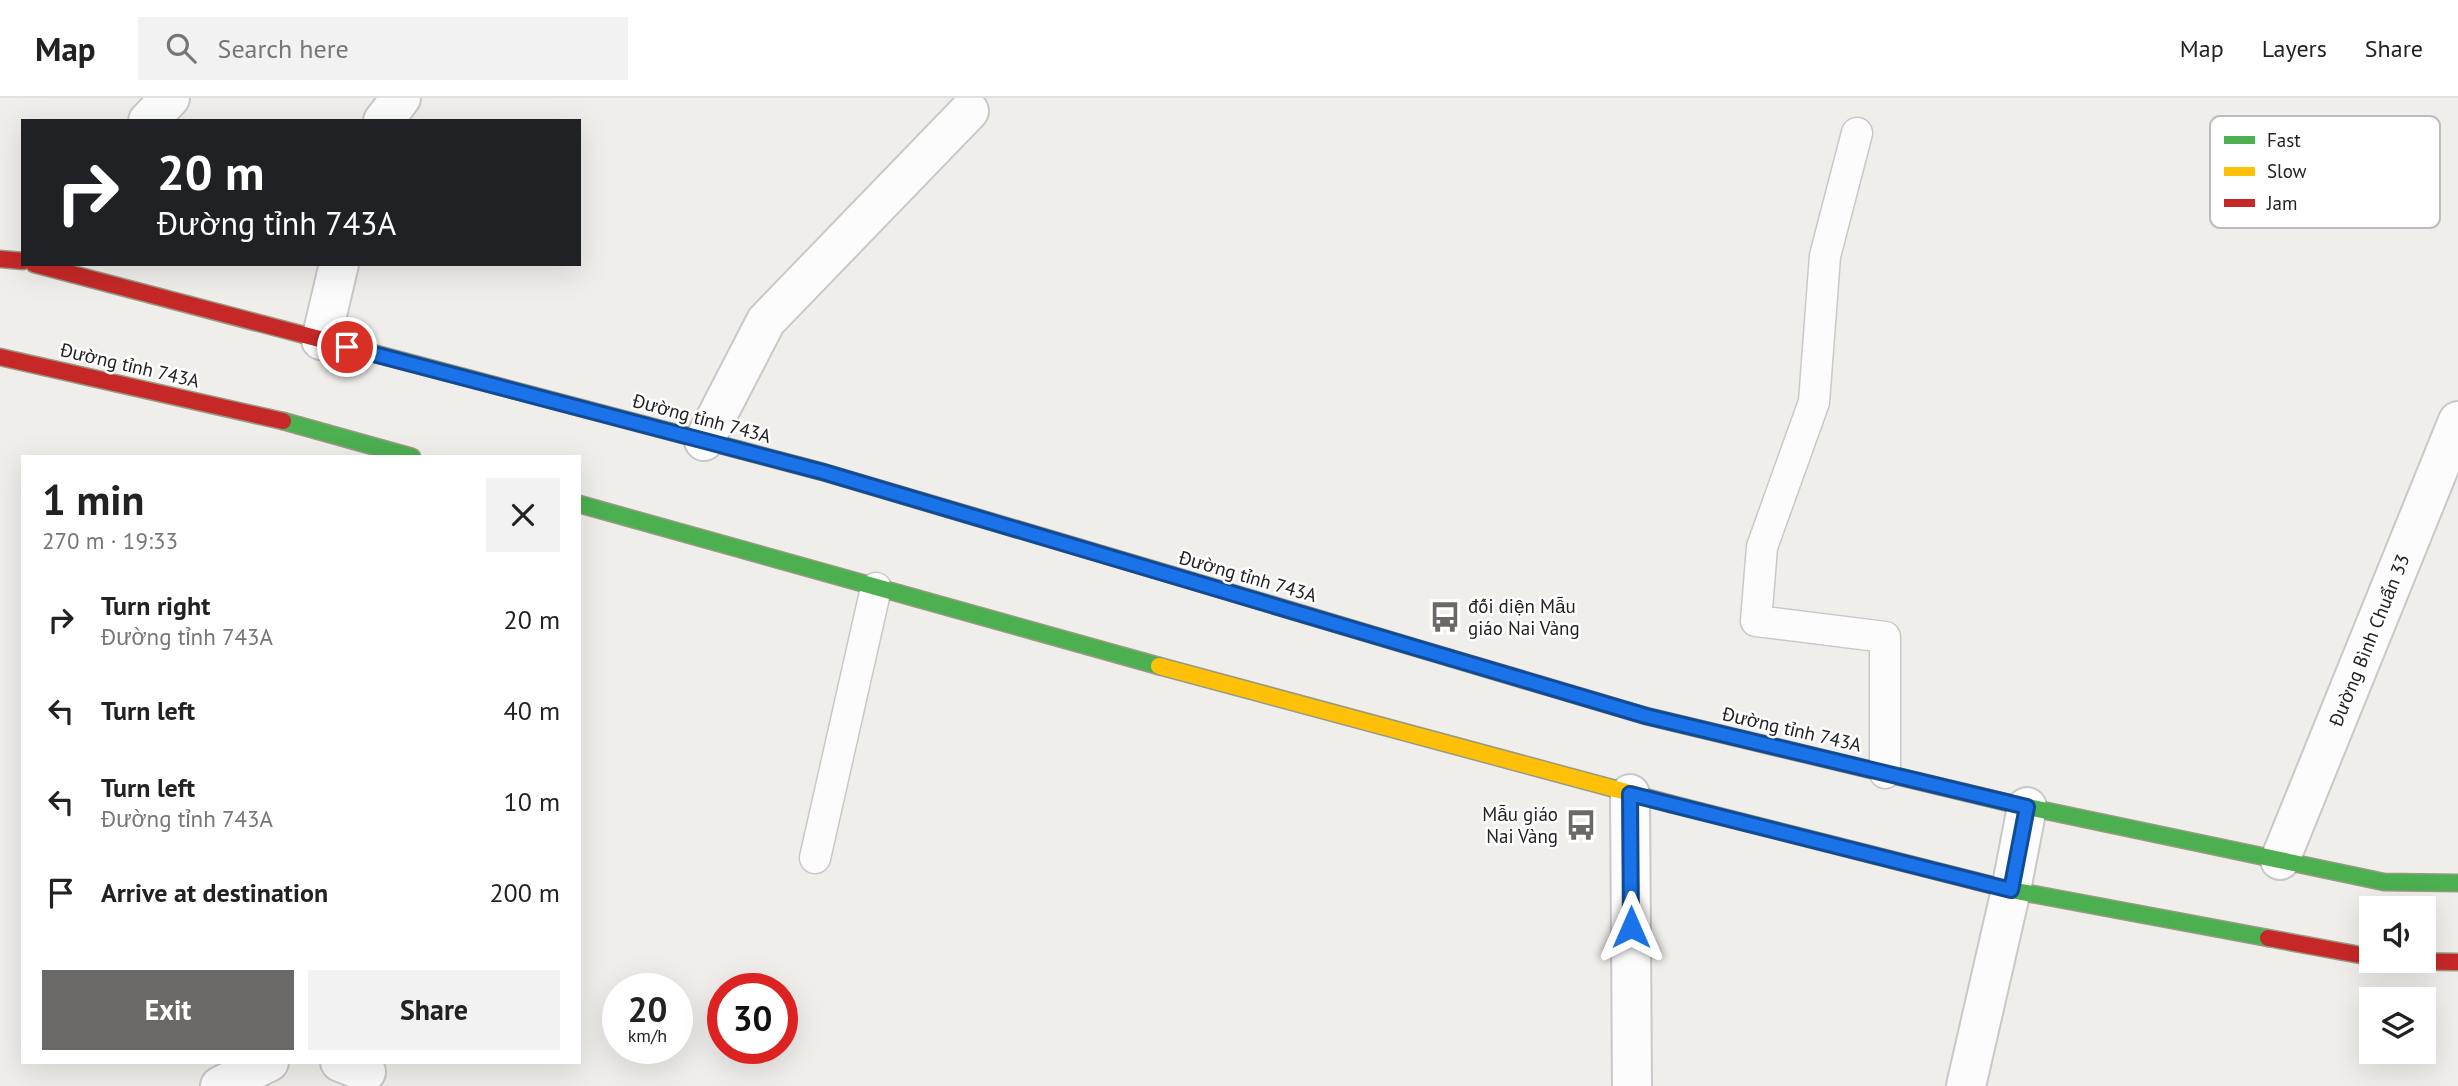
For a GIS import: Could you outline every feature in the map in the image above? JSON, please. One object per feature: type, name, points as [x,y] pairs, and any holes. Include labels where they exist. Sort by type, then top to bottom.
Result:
[{"type":"main road","points":[[0,259],[21,261]]},
{"type":"main road","name":"Đường tỉnh 743A","points":[[42,266],[836,476],[1646,716],[2027,807],[2280,860],[2384,881],[2458,883]]},
{"type":"main road","name":"Đường tỉnh 743A","points":[[0,357],[298,425],[356,449],[398,455]]},
{"type":"main road","points":[[581,505],[1630,794],[2011,890],[2359,955]]},
{"type":"main road","points":[[2436,962],[2458,962]]},
{"type":"street","points":[[150,119],[170,98]]},
{"type":"street","points":[[385,119],[401,98]]},
{"type":"street","points":[[704,441],[766,321],[969,111]]},
{"type":"street","points":[[321,340],[339,266]]},
{"type":"street","name":"Đường Bình Chuẩn 33","points":[[2280,860],[2458,421]]},
{"type":"street","points":[[1630,794],[1632,1086]]},
{"type":"street","points":[[1966,1086],[2027,807]]},
{"type":"street","points":[[220,1086],[265,1064]]},
{"type":"lane","points":[[1857,133],[1825,256],[1814,402],[1762,547],[1756,621],[1885,637],[1885,773]]},
{"type":"lane","points":[[815,859],[876,588]]},
{"type":"traffic: fast","points":[[369,352],[740,450]]},
{"type":"traffic: fast","points":[[283,421],[405,455]]},
{"type":"traffic: fast","points":[[581,505],[1159,666]]},
{"type":"traffic: fast","points":[[2009,803],[2384,882],[2458,883]]},
{"type":"traffic: fast","points":[[1671,804],[2011,890],[2268,938]]},
{"type":"traffic: slow","points":[[740,450],[1172,575]]},
{"type":"traffic: slow","points":[[1450,658],[1646,716],[2009,803]]},
{"type":"traffic: slow","points":[[1159,666],[1671,804]]},
{"type":"traffic: jam","points":[[0,259],[21,261]]},
{"type":"traffic: jam","points":[[42,266],[369,352]]},
{"type":"traffic: jam","points":[[0,357],[283,421]]},
{"type":"traffic: jam","points":[[1172,575],[1450,658]]},
{"type":"traffic: jam","points":[[2268,938],[2359,955]]},
{"type":"traffic: jam","points":[[2436,962],[2458,962]]},
{"type":"place","name":"đối diện Mẫu giáo Nai Vàng","points":[[1445,617]]},
{"type":"place","name":"Mẫu giáo Nai Vàng","points":[[1581,825]]},
{"type":"route","points":[[347,347],[823,472],[1646,716],[2027,807],[2011,890],[1630,794],[1631,927]]}]
